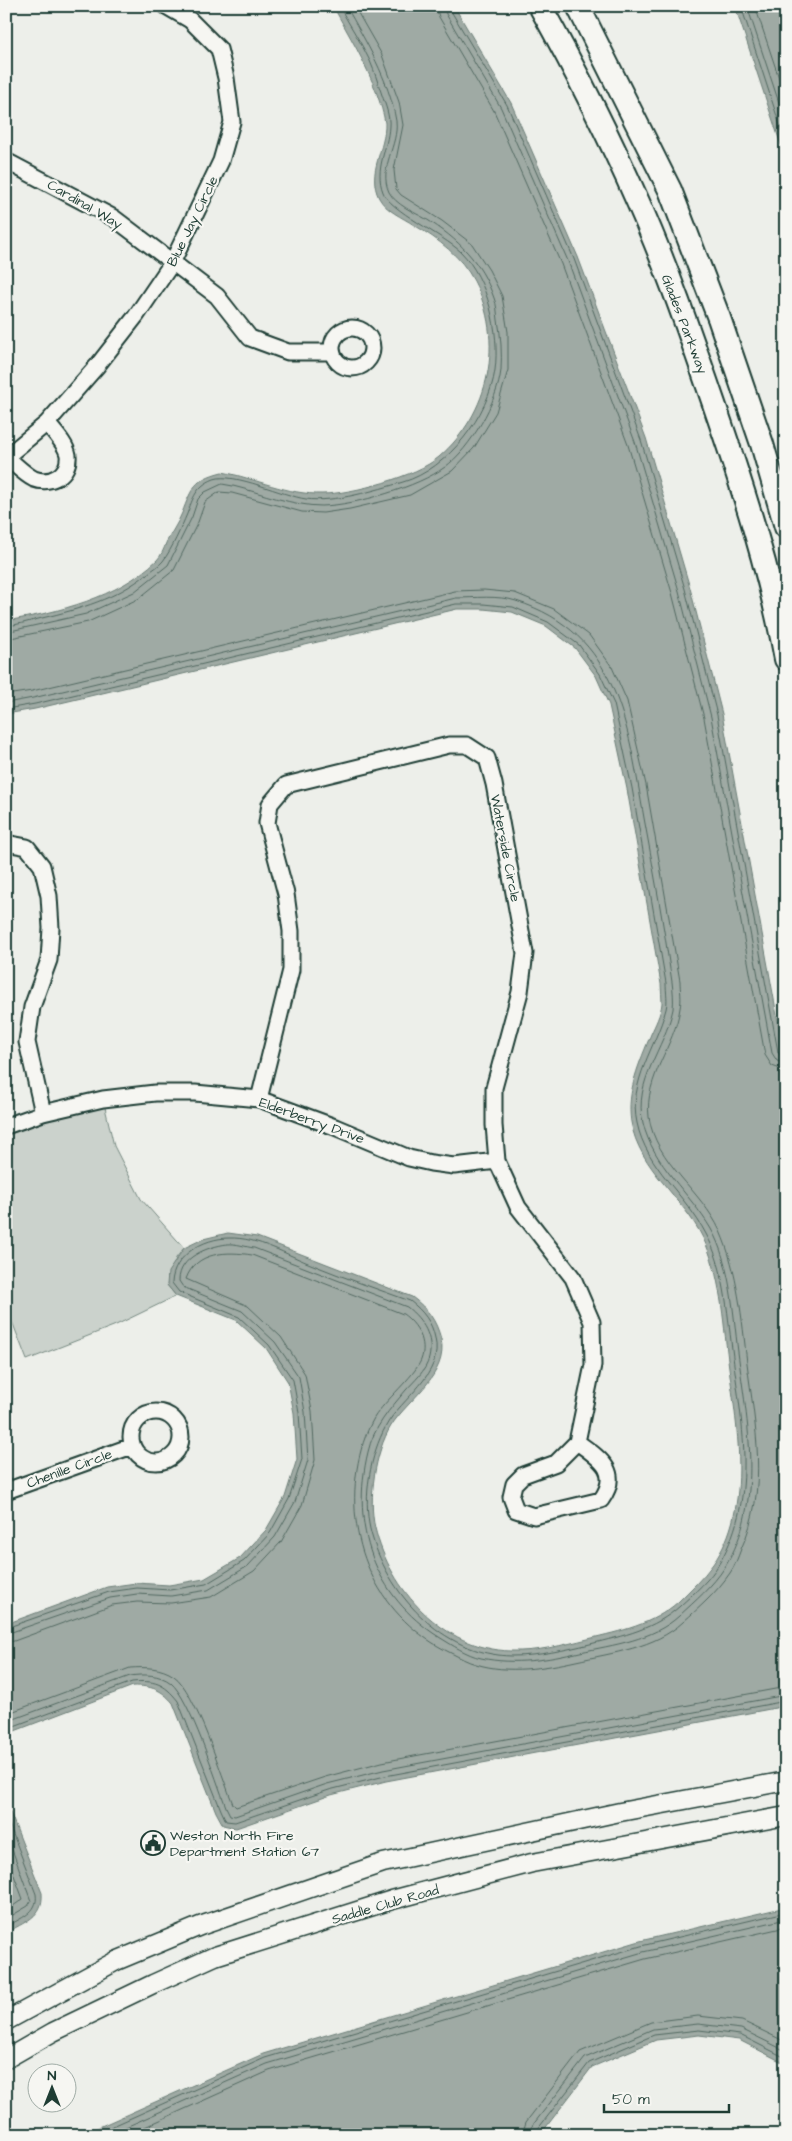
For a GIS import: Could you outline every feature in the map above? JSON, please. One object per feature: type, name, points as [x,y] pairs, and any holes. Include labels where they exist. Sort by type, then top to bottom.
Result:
[{"type":"main road","name":"Glades Parkway","points":[[540,6],[561,44],[638,202],[690,334],[783,604],[786,659]]},
{"type":"main road","points":[[578,6],[670,190],[722,327],[762,444],[786,528]]},
{"type":"street","name":"Blue Jay Circle","points":[[47,423],[62,443],[68,455],[67,466],[61,476],[44,482],[32,478],[6,457],[47,423],[130,324],[172,263],[221,161],[232,122],[226,78],[219,49],[190,20],[166,6]]},
{"type":"street","name":"Cardinal Way","points":[[6,161],[114,218],[217,296],[250,338],[288,352],[332,352]]},
{"type":"street","name":"Waterside Circle","points":[[259,1099],[291,970],[291,931],[286,894],[267,823],[270,804],[286,785],[449,745],[467,746],[487,758],[494,784],[525,953],[520,992],[494,1088],[494,1125],[497,1161],[518,1208],[573,1278],[592,1322],[593,1365],[577,1442]]},
{"type":"street","points":[[6,843],[28,847],[42,866],[49,896],[51,928],[49,960],[32,1007],[27,1042],[43,1113]]},
{"type":"street","name":"Elderberry Drive","points":[[6,1126],[43,1113],[86,1102],[155,1093],[195,1093],[259,1099],[336,1127],[409,1158],[454,1166],[497,1161]]},
{"type":"street","points":[[577,1442],[608,1469],[610,1482],[601,1500],[534,1516],[516,1510],[511,1498],[514,1484],[523,1475],[556,1463],[577,1442]]},
{"type":"street","name":"Chenille Circle","points":[[6,1491],[132,1446]]},
{"type":"street","points":[[6,2021],[116,1961],[200,1926],[383,1864],[620,1812],[786,1781]]},
{"type":"street","name":"Saddle Club Road","points":[[6,2059],[53,2032],[215,1956],[392,1900],[532,1864],[786,1816]]},
{"type":"shaded area","points":[[103,1099],[114,1146],[141,1199],[184,1248],[176,1258],[167,1285],[176,1296],[116,1325],[27,1360],[6,1306],[6,1126]]},
{"type":"water","points":[[333,6],[454,6],[511,103],[578,257],[646,438],[690,588],[722,714],[786,1065],[786,1706],[386,1781],[331,1795],[236,1828],[223,1825],[216,1812],[173,1703],[156,1689],[133,1686],[12,1732],[6,1736],[6,1624],[107,1587],[136,1583],[169,1585],[204,1579],[240,1558],[266,1530],[285,1497],[297,1459],[294,1413],[288,1382],[266,1348],[236,1320],[176,1296],[167,1285],[168,1272],[184,1248],[203,1239],[228,1233],[257,1237],[412,1297],[431,1315],[441,1339],[442,1352],[439,1364],[425,1386],[398,1416],[385,1437],[374,1476],[373,1516],[382,1551],[393,1573],[407,1594],[423,1612],[442,1628],[463,1640],[486,1648],[511,1651],[530,1650],[560,1646],[647,1622],[678,1602],[713,1564],[726,1541],[734,1517],[738,1491],[738,1437],[718,1282],[714,1267],[703,1238],[694,1223],[652,1169],[643,1154],[631,1122],[630,1099],[632,1088],[658,1019],[662,1003],[661,984],[627,789],[609,705],[596,676],[575,648],[546,626],[512,612],[457,609],[35,709],[6,714],[6,621],[67,608],[106,594],[141,573],[160,556],[192,491],[200,481],[222,472],[309,494],[350,491],[384,483],[416,471],[439,457],[456,439],[470,419],[481,398],[487,375],[490,351],[489,328],[483,304],[469,272],[456,256],[432,237],[390,210],[379,198],[376,188],[375,170],[383,142],[384,116],[377,94],[357,49]]},
{"type":"water","points":[[735,6],[786,6],[786,160]]},
{"type":"water","points":[[6,1802],[42,1893],[42,1901],[40,1908],[32,1918],[6,1933]]},
{"type":"water","points":[[786,1907],[786,2064],[739,2040],[699,2035],[656,2040],[592,2067],[540,2135],[81,2135],[263,2054],[640,1941]]},
{"type":"place","name":"Weston North Fire Department Station 67","points":[[153,1843]]}]
